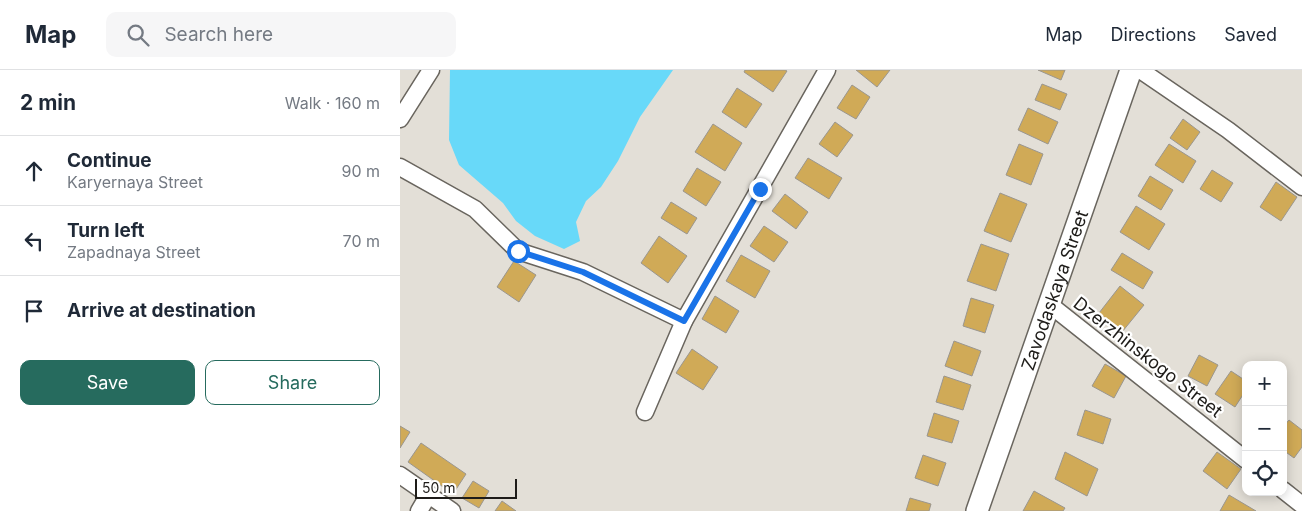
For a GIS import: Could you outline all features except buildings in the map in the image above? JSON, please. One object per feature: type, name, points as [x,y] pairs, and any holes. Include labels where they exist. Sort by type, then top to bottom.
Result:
[{"type":"main road","name":"Zavodaskaya Street","points":[[977,511],[1131,70]]},
{"type":"street","points":[[400,119],[431,70]]},
{"type":"street","points":[[645,412],[684,321],[827,70]]},
{"type":"street","points":[[1140,70],[1228,130],[1302,187]]},
{"type":"street","points":[[400,167],[475,209],[518,251],[583,272],[684,321]]},
{"type":"street","name":"Dzerzhinskogo Street","points":[[1049,304],[1242,457]]},
{"type":"street","points":[[400,475],[452,511]]},
{"type":"street","points":[[1287,493],[1302,505]]},
{"type":"street","points":[[419,511],[429,494]]},
{"type":"water","points":[[450,70],[673,70],[640,117],[618,161],[601,187],[586,201],[576,222],[580,241],[564,249],[535,236],[516,221],[503,203],[459,165],[449,140]]},
{"type":"route","points":[[518,251],[583,272],[684,321],[760,189]]}]
